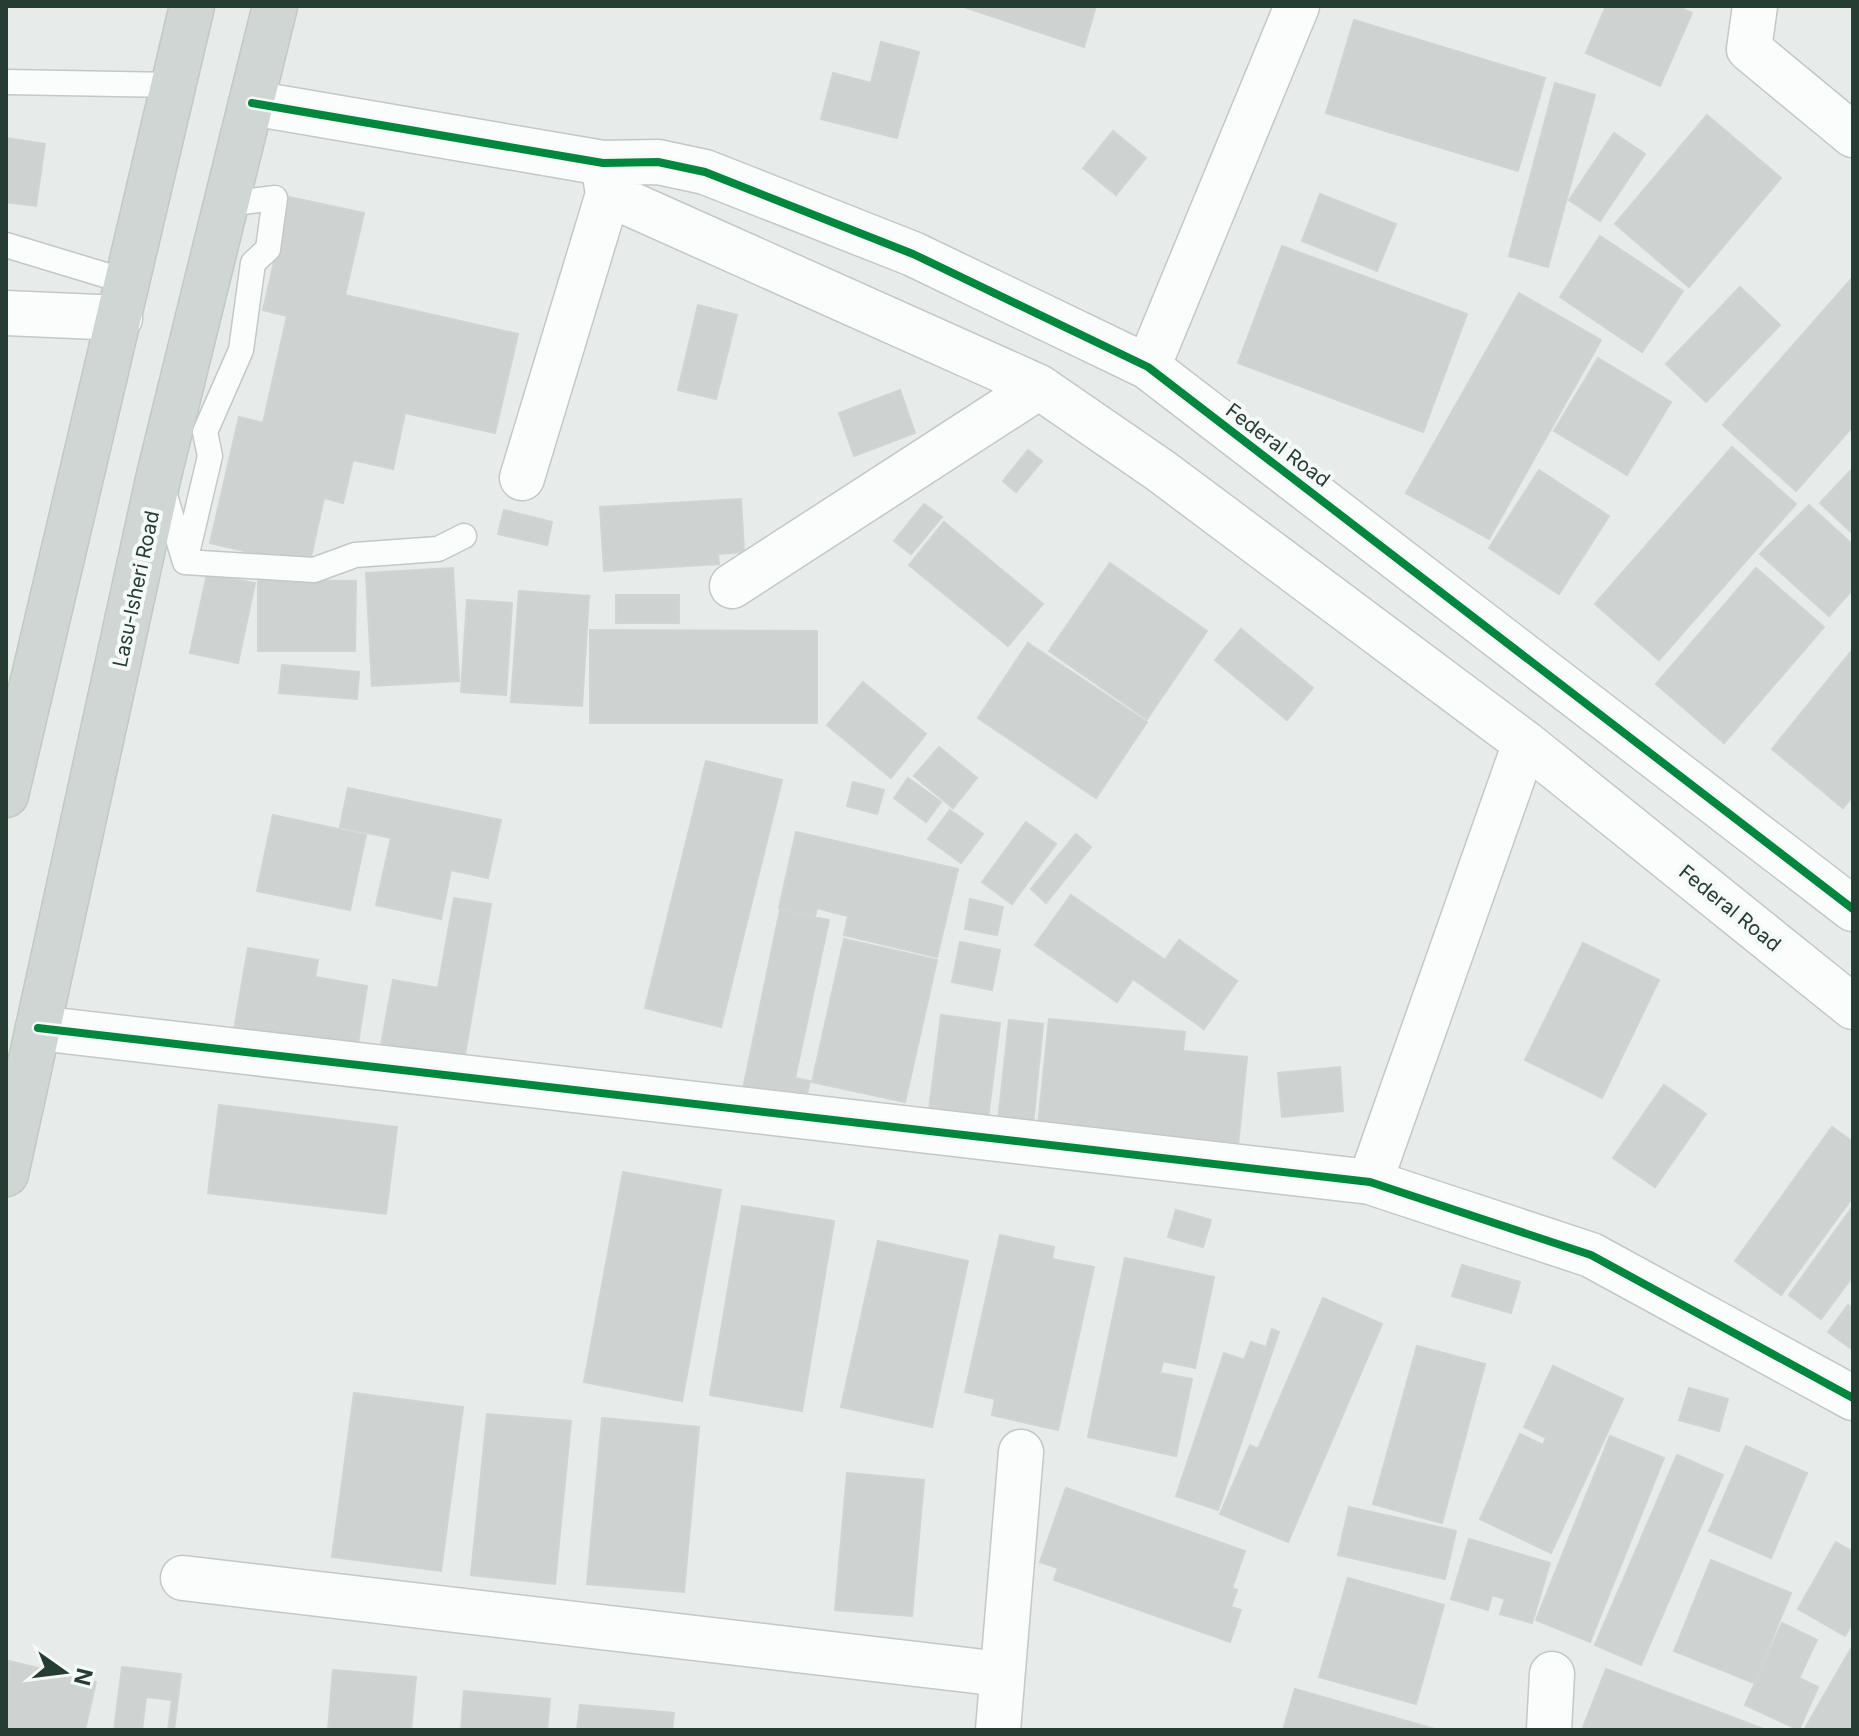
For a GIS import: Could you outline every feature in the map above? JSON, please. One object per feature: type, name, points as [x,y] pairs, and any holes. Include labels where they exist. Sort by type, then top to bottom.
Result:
[{"type":"main road","points":[[6,795],[192,6]]},
{"type":"main road","name":"Lasu-Isheri Road","points":[[6,1174],[159,475],[275,6]]},
{"type":"street","points":[[1148,367],[1297,6]]},
{"type":"street","points":[[1755,6],[1749,49],[1853,135]]},
{"type":"street","points":[[252,103],[605,178],[522,478]]},
{"type":"street","name":"Federal Road","points":[[605,178],[658,162],[705,172],[913,254],[1148,367],[1853,909]]},
{"type":"street","name":"Federal Road","points":[[605,178],[1039,387],[1161,471],[1525,743],[1853,1007]]},
{"type":"street","points":[[6,313],[124,300]]},
{"type":"street","points":[[732,586],[1039,387]]},
{"type":"street","points":[[1370,1182],[1525,743]]},
{"type":"street","points":[[38,1028],[1370,1182],[1591,1255],[1853,1398]]},
{"type":"street","points":[[998,1730],[1021,1452]]},
{"type":"street","points":[[183,1578],[1001,1674]]},
{"type":"street","points":[[1549,1730],[1552,1674]]},
{"type":"lane","points":[[6,82],[174,85]]},
{"type":"lane","points":[[185,562],[210,456],[205,432],[241,350],[253,263],[268,249],[275,198],[226,204]]},
{"type":"lane","points":[[6,245],[124,300]]},
{"type":"lane","points":[[159,475],[185,562]]},
{"type":"lane","points":[[185,562],[314,570],[355,555],[438,549],[464,536]]},
{"type":"building","points":[[961,6],[1096,6],[1084,47]]},
{"type":"building","points":[[1606,6],[1677,6],[1692,13],[1660,86],[1586,53]]},
{"type":"building","points":[[1354,20],[1545,78],[1518,171],[1326,113]]},
{"type":"building","points":[[881,42],[919,52],[897,138],[821,119],[833,73],[871,83]]},
{"type":"building","points":[[1555,83],[1595,95],[1548,267],[1509,256]]},
{"type":"building","points":[[1707,115],[1781,178],[1689,287],[1615,224]]},
{"type":"building","points":[[1113,131],[1146,158],[1116,195],[1083,168]]},
{"type":"building","points":[[1614,133],[1645,154],[1600,221],[1569,200]]},
{"type":"building","points":[[6,138],[45,144],[36,206],[6,202]]},
{"type":"building","points":[[1320,194],[1396,224],[1377,271],[1302,241]]},
{"type":"building","points":[[289,197],[364,213],[345,295],[518,334],[495,433],[405,413],[393,469],[353,460],[343,503],[324,498],[309,566],[210,543],[239,417],[263,423],[287,316],[263,310]]},
{"type":"building","points":[[1600,236],[1683,291],[1642,352],[1560,297]]},
{"type":"building","points":[[1282,246],[1467,314],[1423,432],[1238,363]]},
{"type":"building","points":[[1853,277],[1853,426],[1796,491],[1723,425]]},
{"type":"building","points":[[1740,287],[1780,325],[1706,402],[1666,364]]},
{"type":"building","points":[[1519,293],[1601,340],[1489,539],[1406,493]]},
{"type":"building","points":[[698,305],[737,315],[716,399],[678,390]]},
{"type":"building","points":[[1598,358],[1671,402],[1627,475],[1554,431]]},
{"type":"building","points":[[900,390],[915,433],[854,456],[839,413]]},
{"type":"building","points":[[1732,447],[1796,504],[1659,660],[1595,604]]},
{"type":"building","points":[[1028,450],[1042,461],[1016,492],[1003,481]]},
{"type":"building","points":[[1853,468],[1853,534],[1820,503]]},
{"type":"building","points":[[1539,470],[1609,516],[1559,594],[1489,548]]},
{"type":"building","points":[[741,499],[744,552],[718,554],[719,564],[604,571],[600,507]]},
{"type":"building","points":[[924,504],[942,517],[911,554],[894,541]]},
{"type":"building","points":[[1809,505],[1853,545],[1853,589],[1829,616],[1760,554]]},
{"type":"building","points":[[504,510],[552,522],[547,545],[498,534]]},
{"type":"building","points":[[944,522],[1043,604],[1008,646],[909,565]]},
{"type":"building","points":[[1110,563],[1207,631],[1147,719],[1049,651]]},
{"type":"building","points":[[453,568],[459,681],[372,686],[366,573]]},
{"type":"building","points":[[1756,568],[1824,627],[1724,743],[1656,684]]},
{"type":"building","points":[[207,574],[255,583],[238,663],[190,653]]},
{"type":"building","points":[[258,580],[356,581],[355,651],[258,651]]},
{"type":"building","points":[[519,591],[589,596],[582,706],[511,702]]},
{"type":"building","points":[[616,595],[679,595],[679,623],[616,623]]},
{"type":"building","points":[[467,600],[512,603],[506,695],[461,692]]},
{"type":"building","points":[[1241,629],[1313,688],[1287,720],[1215,660]]},
{"type":"building","points":[[590,630],[817,631],[817,723],[590,723]]},
{"type":"building","points":[[1028,643],[1147,722],[1096,798],[978,718]]},
{"type":"building","points":[[1853,649],[1853,796],[1843,808],[1772,749]]},
{"type":"building","points":[[282,665],[359,672],[357,699],[279,693]]},
{"type":"building","points":[[863,682],[926,734],[891,778],[827,725]]},
{"type":"building","points":[[939,747],[977,778],[953,808],[914,776]]},
{"type":"building","points":[[706,761],[782,780],[721,1027],[645,1008]]},
{"type":"building","points":[[908,778],[941,802],[926,822],[894,798]]},
{"type":"building","points":[[853,782],[884,790],[877,814],[847,806]]},
{"type":"building","points":[[348,788],[501,820],[488,878],[451,870],[441,919],[376,905],[391,838],[340,827]]},
{"type":"building","points":[[950,810],[983,834],[961,863],[928,839]]},
{"type":"building","points":[[273,815],[366,835],[350,910],[257,891]]},
{"type":"building","points":[[1026,822],[1056,844],[1012,904],[982,882]]},
{"type":"building","points":[[796,832],[958,869],[937,957],[844,935],[848,916],[817,908],[815,916],[779,908]]},
{"type":"building","points":[[1076,834],[1091,847],[1046,903],[1031,889]]},
{"type":"building","points":[[1071,895],[1165,960],[1179,940],[1237,981],[1204,1029],[1133,979],[1117,1002],[1035,945]]},
{"type":"building","points":[[454,898],[491,904],[464,1060],[381,1045],[393,980],[438,988]]},
{"type":"building","points":[[970,899],[1003,907],[997,935],[965,929]]},
{"type":"building","points":[[780,910],[829,920],[795,1078],[810,1081],[805,1102],[743,1089]]},
{"type":"building","points":[[844,939],[937,960],[905,1102],[812,1082]]},
{"type":"building","points":[[960,942],[1000,950],[992,990],[952,982]]},
{"type":"building","points":[[1583,943],[1659,980],[1602,1098],[1525,1060]]},
{"type":"building","points":[[248,948],[318,960],[315,977],[367,986],[357,1050],[234,1030]]},
{"type":"building","points":[[941,1015],[1000,1023],[987,1126],[928,1118]]},
{"type":"building","points":[[1049,1019],[1185,1032],[1183,1051],[1247,1057],[1238,1146],[1038,1125]]},
{"type":"building","points":[[1009,1020],[1043,1024],[1033,1125],[998,1121]]},
{"type":"building","points":[[1340,1067],[1343,1111],[1282,1117],[1278,1073]]},
{"type":"building","points":[[1664,1085],[1706,1114],[1655,1187],[1613,1158]]},
{"type":"building","points":[[219,1105],[397,1127],[386,1214],[208,1193]]},
{"type":"building","points":[[1832,1127],[1853,1142],[1853,1197],[1781,1295],[1735,1261]]},
{"type":"building","points":[[623,1172],[721,1190],[682,1401],[584,1382]]},
{"type":"building","points":[[742,1206],[834,1221],[802,1411],[710,1395]]},
{"type":"building","points":[[1853,1206],[1853,1276],[1821,1319],[1789,1295]]},
{"type":"building","points":[[1176,1210],[1211,1220],[1203,1247],[1168,1237]]},
{"type":"building","points":[[1000,1235],[1054,1247],[1052,1259],[1094,1267],[1058,1430],[992,1415],[995,1399],[965,1392]]},
{"type":"building","points":[[878,1241],[968,1261],[932,1427],[841,1407]]},
{"type":"building","points":[[1125,1258],[1214,1277],[1195,1368],[1163,1361],[1160,1373],[1192,1379],[1176,1456],[1088,1437]]},
{"type":"building","points":[[1462,1265],[1520,1282],[1511,1313],[1452,1296]]},
{"type":"building","points":[[1323,1298],[1382,1324],[1288,1542],[1220,1514],[1250,1445],[1258,1449]]},
{"type":"building","points":[[1848,1305],[1853,1308],[1853,1350],[1828,1332]]},
{"type":"building","points":[[1272,1329],[1279,1332],[1218,1510],[1176,1496],[1224,1353],[1244,1360],[1251,1342],[1266,1347]]},
{"type":"building","points":[[1417,1346],[1485,1364],[1442,1523],[1373,1504]]},
{"type":"building","points":[[1553,1366],[1623,1399],[1551,1553],[1480,1519],[1520,1434],[1543,1445],[1546,1438],[1524,1427]]},
{"type":"building","points":[[1689,1388],[1728,1399],[1719,1431],[1679,1420]]},
{"type":"building","points":[[354,1393],[463,1407],[441,1571],[332,1557]]},
{"type":"building","points":[[487,1414],[571,1421],[555,1584],[471,1575]]},
{"type":"building","points":[[602,1418],[699,1427],[684,1592],[587,1584]]},
{"type":"building","points":[[1610,1436],[1664,1458],[1590,1642],[1536,1620]]},
{"type":"building","points":[[1746,1446],[1807,1473],[1771,1558],[1709,1531]]},
{"type":"building","points":[[1677,1455],[1723,1475],[1641,1665],[1595,1645]]},
{"type":"building","points":[[847,1473],[924,1480],[912,1616],[835,1610]]},
{"type":"building","points":[[1066,1488],[1245,1551],[1232,1588],[1237,1590],[1231,1607],[1241,1610],[1230,1642],[1054,1580],[1058,1568],[1040,1562]]},
{"type":"building","points":[[1349,1507],[1456,1531],[1445,1579],[1338,1555]]},
{"type":"building","points":[[1469,1539],[1550,1563],[1532,1623],[1500,1614],[1505,1599],[1492,1595],[1488,1610],[1451,1599]]},
{"type":"building","points":[[1836,1542],[1853,1552],[1853,1622],[1845,1636],[1798,1609]]},
{"type":"building","points":[[1711,1560],[1791,1593],[1754,1683],[1674,1651]]},
{"type":"building","points":[[1348,1578],[1444,1605],[1416,1704],[1319,1677]]},
{"type":"building","points":[[1782,1623],[1817,1640],[1799,1678],[1818,1687],[1799,1730],[1745,1705]]},
{"type":"building","points":[[1853,1645],[1853,1730],[1804,1730]]},
{"type":"building","points":[[9,1661],[96,1682],[85,1730],[6,1730]]},
{"type":"building","points":[[122,1667],[181,1674],[174,1730],[168,1730],[172,1700],[146,1697],[142,1730],[114,1730]]},
{"type":"building","points":[[1606,1669],[1766,1730],[1582,1730]]},
{"type":"building","points":[[333,1670],[416,1677],[411,1730],[328,1730]]},
{"type":"building","points":[[1295,1689],[1438,1730],[1283,1730]]},
{"type":"building","points":[[464,1691],[550,1699],[547,1730],[461,1730]]},
{"type":"building","points":[[580,1705],[674,1713],[672,1730],[577,1730]]},
{"type":"cycle path","points":[[252,103],[603,163],[658,162],[705,172],[913,254],[1148,367],[1853,909]]},
{"type":"cycle path","points":[[38,1028],[1370,1182],[1591,1255],[1853,1398]]}]
